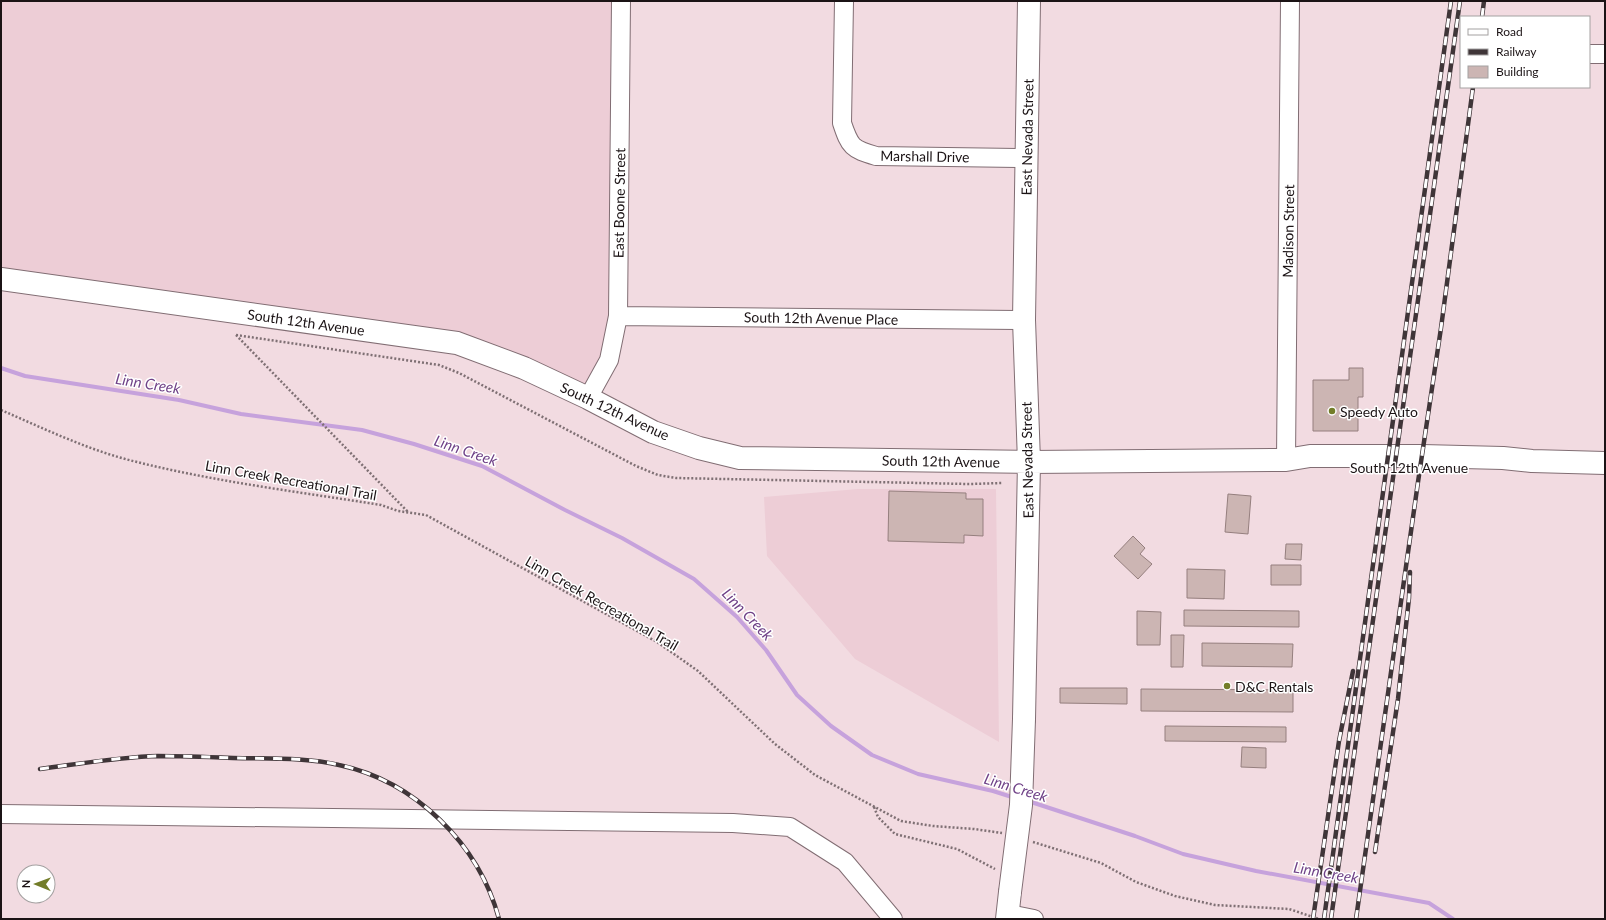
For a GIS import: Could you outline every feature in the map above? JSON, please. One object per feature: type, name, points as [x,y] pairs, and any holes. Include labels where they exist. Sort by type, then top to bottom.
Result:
[{"type":"main road","name":"East Nevada Street","points":[[1007,916],[1021,805],[1024,719],[1029,462],[1024,320],[1029,1]]},
{"type":"main road","name":"South 12th Avenue","points":[[1,279],[457,343],[524,368],[588,398],[653,432],[699,448],[740,458],[1029,462],[1286,460],[1310,456],[1422,456],[1503,458],[1532,461],[1605,462]]},
{"type":"street","name":"East Boone Street","points":[[588,398],[609,360],[618,316],[621,1]]},
{"type":"street","name":"Marshall Drive","points":[[844,1],[842,123],[848,139],[858,151],[876,156],[1027,158]]},
{"type":"street","name":"Madison Street","points":[[1286,460],[1290,1]]},
{"type":"street","points":[[1590,54],[1605,54]]},
{"type":"street","name":"South 12th Avenue Place","points":[[618,316],[1024,320]]},
{"type":"street","points":[[1,814],[733,823],[790,827],[845,862],[893,919]]},
{"type":"street","points":[[1007,916],[1034,919]]},
{"type":"path","points":[[236,335],[408,512]]},
{"type":"path","name":"Linn Creek Recreational Trail","points":[[1,410],[91,448],[136,462],[212,477],[381,505],[398,511],[426,515],[657,642],[698,672],[775,744],[815,776],[901,820],[933,826],[974,829],[1002,834]]},
{"type":"path","points":[[874,807],[878,817],[895,834],[957,849],[995,869]]},
{"type":"path","points":[[1030,841],[1101,862],[1136,882],[1175,896],[1215,904],[1289,909],[1319,919]]},
{"type":"shaded area","points":[[1,1],[621,1],[618,316],[588,398],[457,343],[1,279]]},
{"type":"shaded area","points":[[858,489],[996,489],[999,742],[855,659],[767,556],[764,497]]},
{"type":"building","points":[[1349,368],[1363,368],[1363,397],[1358,397],[1358,431],[1313,431],[1313,380],[1349,380]]},
{"type":"building","points":[[889,491],[966,493],[966,499],[983,499],[983,536],[964,535],[964,543],[888,541]]},
{"type":"building","points":[[1228,494],[1251,496],[1248,534],[1225,532]]},
{"type":"building","points":[[1133,536],[1145,548],[1140,554],[1152,564],[1138,579],[1114,556]]},
{"type":"building","points":[[1286,544],[1302,544],[1301,560],[1285,559]]},
{"type":"building","points":[[1271,565],[1301,565],[1301,585],[1271,585]]},
{"type":"building","points":[[1187,569],[1225,570],[1224,599],[1187,598]]},
{"type":"building","points":[[1184,610],[1299,611],[1299,627],[1184,626]]},
{"type":"building","points":[[1137,611],[1161,612],[1160,645],[1137,645]]},
{"type":"building","points":[[1171,635],[1184,635],[1183,667],[1171,667]]},
{"type":"building","points":[[1202,643],[1293,644],[1292,667],[1202,666]]},
{"type":"building","points":[[1060,688],[1127,688],[1127,704],[1060,703]]},
{"type":"building","points":[[1141,689],[1293,690],[1293,712],[1141,711]]},
{"type":"building","points":[[1165,726],[1286,727],[1286,742],[1165,741]]},
{"type":"building","points":[[1242,747],[1266,748],[1266,768],[1241,767]]},
{"type":"waterway","name":"Linn Creek","points":[[1,368],[25,376],[179,400],[241,414],[362,430],[414,444],[482,466],[622,538],[694,579],[737,617],[766,650],[797,695],[831,726],[872,755],[918,774],[993,791],[1015,798]]},
{"type":"waterway","name":"Linn Creek","points":[[1028,801],[1135,836],[1183,854],[1256,871],[1429,903],[1453,919]]},
{"type":"railway","points":[[1324,919],[1451,1]]},
{"type":"railway","points":[[1331,919],[1460,1]]},
{"type":"railway","points":[[1482,16],[1484,1]]},
{"type":"railway","points":[[1356,919],[1441,328],[1473,88]]},
{"type":"railway","points":[[1375,852],[1398,699],[1409,598],[1410,572]]},
{"type":"railway","points":[[1313,919],[1339,741],[1353,671]]},
{"type":"railway","points":[[40,769],[113,759],[167,756],[286,759],[326,762],[367,773],[393,785],[418,801],[440,820],[460,842],[476,866],[490,892],[499,919]]},
{"type":"place","name":"Speedy Auto","points":[[1332,411]]},
{"type":"place","name":"D&C Rentals","points":[[1227,686]]}]
